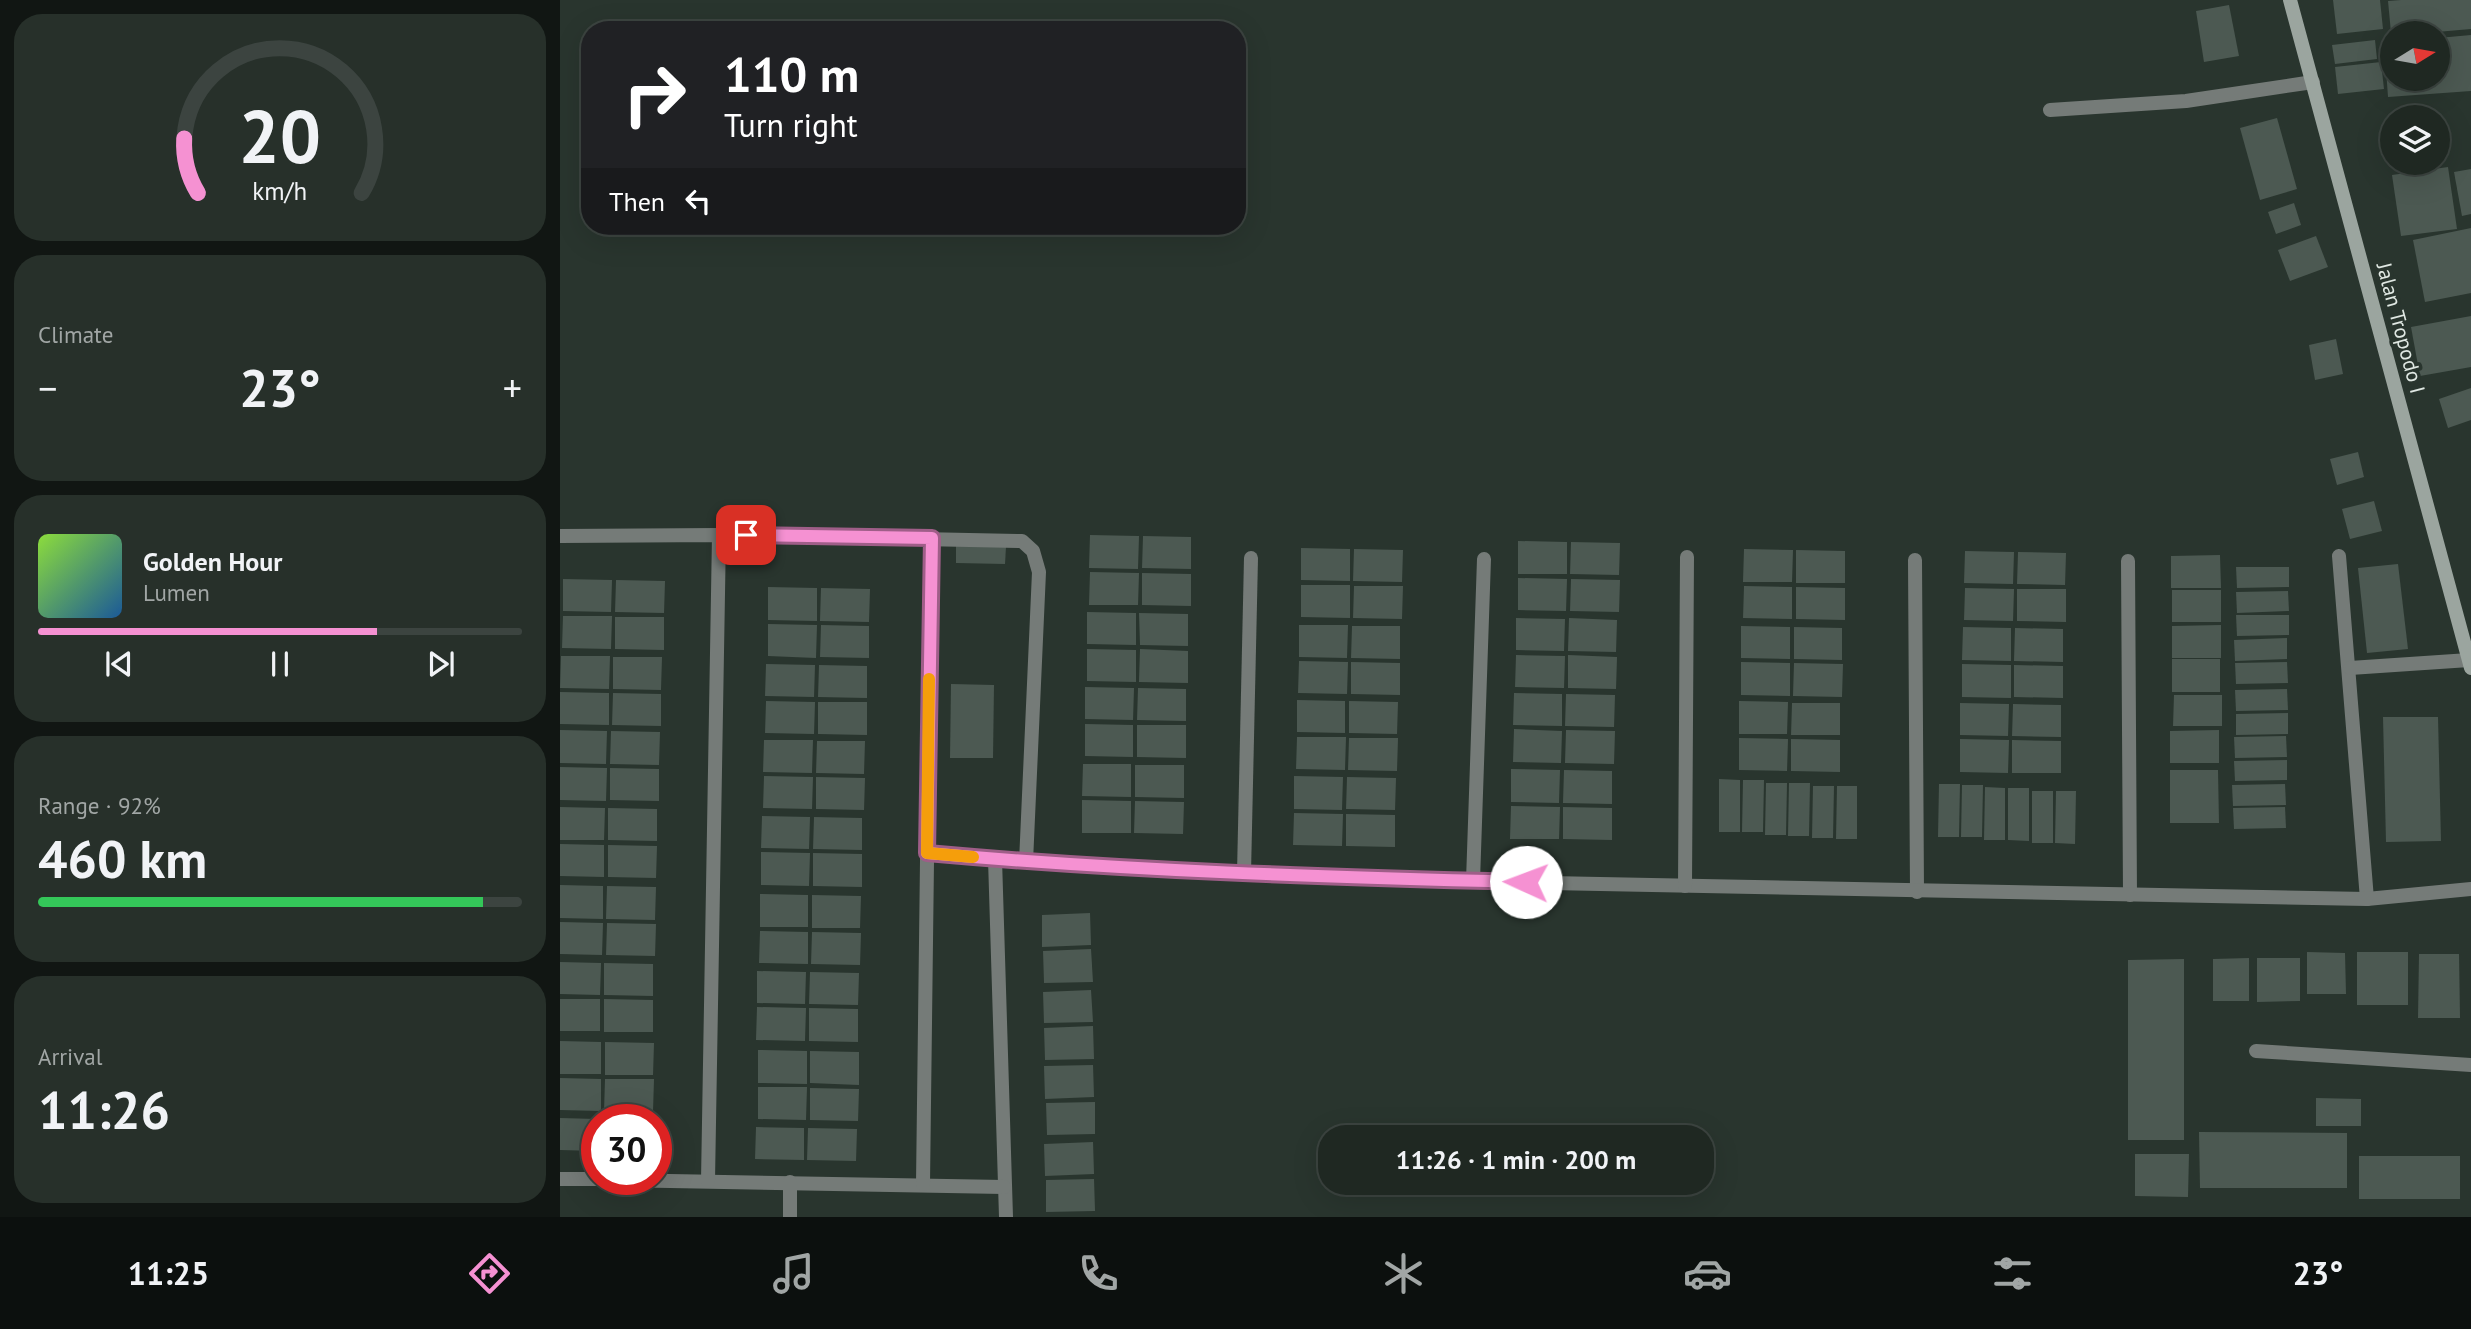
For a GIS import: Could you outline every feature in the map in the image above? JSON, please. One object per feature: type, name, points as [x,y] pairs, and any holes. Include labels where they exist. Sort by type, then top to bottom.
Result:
[{"type":"street","name":"Jalan Tropodo I","points":[[2290,0],[2470,664]]},
{"type":"street","points":[[2050,110],[2186,101],[2313,82]]},
{"type":"street","points":[[560,536],[719,535],[1023,541],[1033,551],[1039,572],[1026,862]]},
{"type":"street","points":[[708,1181],[719,535]]},
{"type":"street","points":[[923,1184],[932,538]]},
{"type":"street","points":[[2339,555],[2367,899]]},
{"type":"street","points":[[1685,886],[1687,557]]},
{"type":"street","points":[[1244,873],[1251,558]]},
{"type":"street","points":[[1473,881],[1484,559]]},
{"type":"street","points":[[1915,560],[1917,892]]},
{"type":"street","points":[[2128,561],[2130,895]]},
{"type":"street","points":[[2350,668],[2470,664]]},
{"type":"street","points":[[927,853],[1026,862],[1244,873],[1917,892],[2367,899],[2471,889]]},
{"type":"street","points":[[995,859],[1006,1217]]},
{"type":"street","points":[[2256,1051],[2471,1065]]},
{"type":"street","points":[[560,1179],[581,1179]]},
{"type":"street","points":[[672,1181],[1004,1187]]},
{"type":"street","points":[[790,1182],[790,1217]]},
{"type":"building","points":[[2333,0],[2380,0],[2382,21],[2380,21],[2380,29],[2337,34]]},
{"type":"building","points":[[2471,0],[2471,29],[2450,31],[2450,21],[2390,21],[2388,1]]},
{"type":"building","points":[[2229,5],[2239,56],[2204,62],[2196,11]]},
{"type":"building","points":[[2471,35],[2471,91],[2388,97],[2388,91],[2450,91],[2450,37]]},
{"type":"building","points":[[2375,40],[2377,59],[2335,64],[2332,45]]},
{"type":"building","points":[[2380,62],[2380,89],[2338,94],[2335,67]]},
{"type":"building","points":[[2277,118],[2297,189],[2260,200],[2240,128]]},
{"type":"building","points":[[2471,169],[2471,214],[2462,216],[2454,172]]},
{"type":"building","points":[[2392,175],[2449,175],[2457,229],[2401,236]]},
{"type":"building","points":[[2294,203],[2301,225],[2276,234],[2268,212]]},
{"type":"building","points":[[2471,228],[2471,293],[2425,302],[2413,240]]},
{"type":"building","points":[[2316,236],[2328,267],[2290,281],[2278,250]]},
{"type":"building","points":[[2471,316],[2471,367],[2420,376],[2411,327]]},
{"type":"building","points":[[2336,339],[2343,374],[2315,380],[2309,345]]},
{"type":"building","points":[[2471,388],[2471,420],[2448,428],[2439,399]]},
{"type":"building","points":[[2358,452],[2364,477],[2337,485],[2330,459]]},
{"type":"building","points":[[2374,501],[2382,531],[2350,539],[2342,509]]},
{"type":"building","points":[[1090,535],[1139,536],[1138,569],[1089,568]]},
{"type":"building","points":[[1143,536],[1191,537],[1191,569],[1142,568]]},
{"type":"building","points":[[1518,541],[1567,542],[1567,574],[1518,574]]},
{"type":"building","points":[[1571,542],[1620,543],[1619,575],[1570,574]]},
{"type":"building","points":[[956,546],[1006,547],[1005,564],[956,563]]},
{"type":"building","points":[[1301,548],[1350,549],[1350,581],[1301,580]]},
{"type":"building","points":[[1354,549],[1403,550],[1402,582],[1353,581]]},
{"type":"building","points":[[1744,549],[1793,550],[1792,582],[1743,582]]},
{"type":"building","points":[[1796,550],[1845,551],[1845,583],[1796,583]]},
{"type":"building","points":[[1965,551],[2014,552],[2013,584],[1964,583]]},
{"type":"building","points":[[2018,552],[2066,553],[2065,585],[2017,584]]},
{"type":"building","points":[[2220,555],[2221,588],[2171,588],[2171,556]]},
{"type":"building","points":[[2398,564],[2408,649],[2367,653],[2358,568]]},
{"type":"building","points":[[2236,567],[2289,567],[2289,587],[2237,588]]},
{"type":"building","points":[[1090,572],[1139,573],[1138,605],[1089,605]]},
{"type":"building","points":[[1142,573],[1191,574],[1191,606],[1142,605]]},
{"type":"building","points":[[1518,578],[1567,579],[1566,611],[1518,610]]},
{"type":"building","points":[[563,579],[612,580],[611,612],[563,611]]},
{"type":"building","points":[[1571,579],[1620,580],[1619,612],[1570,611]]},
{"type":"building","points":[[616,580],[665,581],[664,613],[615,612]]},
{"type":"building","points":[[1301,585],[1350,585],[1350,618],[1301,617]]},
{"type":"building","points":[[1354,586],[1403,586],[1402,619],[1353,618]]},
{"type":"building","points":[[1744,586],[1792,587],[1792,619],[1743,618]]},
{"type":"building","points":[[768,587],[817,588],[817,621],[768,620]]},
{"type":"building","points":[[1796,587],[1845,588],[1845,620],[1796,619]]},
{"type":"building","points":[[821,588],[870,589],[869,622],[820,621]]},
{"type":"building","points":[[1965,588],[2014,589],[2013,621],[1964,620]]},
{"type":"building","points":[[2017,589],[2066,589],[2066,622],[2017,621]]},
{"type":"building","points":[[2172,590],[2221,590],[2221,622],[2172,622]]},
{"type":"building","points":[[2288,591],[2289,611],[2237,613],[2236,592]]},
{"type":"building","points":[[1087,612],[1136,613],[1136,645],[1087,644]]},
{"type":"building","points":[[1139,613],[1188,614],[1188,646],[1140,645]]},
{"type":"building","points":[[2236,615],[2289,615],[2289,635],[2237,636]]},
{"type":"building","points":[[563,616],[612,616],[611,649],[562,648]]},
{"type":"building","points":[[615,617],[664,617],[664,650],[615,649]]},
{"type":"building","points":[[1516,618],[1565,619],[1564,651],[1516,650]]},
{"type":"building","points":[[1569,618],[1617,620],[1616,652],[1568,651]]},
{"type":"building","points":[[768,624],[817,625],[816,658],[768,656]]},
{"type":"building","points":[[821,625],[869,626],[869,658],[820,657]]},
{"type":"building","points":[[1299,625],[1348,625],[1347,658],[1299,657]]},
{"type":"building","points":[[2221,625],[2221,658],[2172,658],[2172,626]]},
{"type":"building","points":[[1352,626],[1400,626],[1400,659],[1351,658]]},
{"type":"building","points":[[1741,626],[1790,627],[1790,659],[1741,658]]},
{"type":"building","points":[[1794,627],[1842,628],[1842,660],[1794,659]]},
{"type":"building","points":[[1963,627],[2011,628],[2011,661],[1962,660]]},
{"type":"building","points":[[2015,628],[2063,629],[2063,662],[2014,661]]},
{"type":"building","points":[[2287,638],[2287,659],[2235,661],[2234,640]]},
{"type":"building","points":[[1087,649],[1136,650],[1136,682],[1087,681]]},
{"type":"building","points":[[1140,649],[1188,651],[1188,683],[1139,682]]},
{"type":"building","points":[[1516,655],[1565,656],[1564,688],[1515,687]]},
{"type":"building","points":[[1568,655],[1617,657],[1616,689],[1568,688]]},
{"type":"building","points":[[561,656],[610,656],[609,689],[560,688]]},
{"type":"building","points":[[613,657],[662,657],[661,690],[613,689]]},
{"type":"building","points":[[2172,659],[2220,659],[2220,692],[2172,692]]},
{"type":"building","points":[[1299,661],[1348,662],[1347,694],[1298,693]]},
{"type":"building","points":[[1351,662],[1400,663],[1400,695],[1351,694]]},
{"type":"building","points":[[1741,662],[1790,663],[1790,696],[1741,695]]},
{"type":"building","points":[[2287,662],[2288,683],[2236,684],[2235,663]]},
{"type":"building","points":[[1794,663],[1843,664],[1842,697],[1793,696]]},
{"type":"building","points":[[766,664],[815,665],[814,697],[765,696]]},
{"type":"building","points":[[1962,664],[2011,665],[2011,698],[1962,697]]},
{"type":"building","points":[[819,665],[867,666],[867,698],[818,697]]},
{"type":"building","points":[[2014,665],[2063,666],[2063,698],[2014,697]]},
{"type":"building","points":[[951,684],[994,685],[993,758],[950,758]]},
{"type":"building","points":[[1085,687],[1134,688],[1133,720],[1085,719]]},
{"type":"building","points":[[1138,688],[1186,689],[1186,721],[1137,720]]},
{"type":"building","points":[[2287,689],[2288,710],[2236,711],[2235,690]]},
{"type":"building","points":[[560,692],[609,693],[609,725],[560,724]]},
{"type":"building","points":[[613,693],[661,694],[661,726],[612,725]]},
{"type":"building","points":[[1514,693],[1562,694],[1562,726],[1513,725]]},
{"type":"building","points":[[1566,694],[1615,695],[1614,727],[1565,726]]},
{"type":"building","points":[[2174,695],[2222,695],[2222,726],[2173,726]]},
{"type":"building","points":[[1297,700],[1345,701],[1345,733],[1297,732]]},
{"type":"building","points":[[766,701],[815,702],[814,734],[765,733]]},
{"type":"building","points":[[1349,701],[1398,702],[1397,734],[1349,733]]},
{"type":"building","points":[[1739,701],[1788,702],[1787,734],[1739,734]]},
{"type":"building","points":[[818,702],[867,702],[867,735],[818,734]]},
{"type":"building","points":[[1792,703],[1840,703],[1840,735],[1791,735]]},
{"type":"building","points":[[1960,703],[2009,704],[2008,736],[1960,735]]},
{"type":"building","points":[[2013,704],[2061,705],[2061,737],[2012,736]]},
{"type":"building","points":[[2288,713],[2288,734],[2236,735],[2236,714]]},
{"type":"building","points":[[2383,717],[2438,717],[2441,841],[2386,842]]},
{"type":"building","points":[[1085,724],[1133,725],[1133,757],[1085,756]]},
{"type":"building","points":[[1137,725],[1186,725],[1186,758],[1137,757]]},
{"type":"building","points":[[1514,729],[1562,731],[1561,763],[1513,762]]},
{"type":"building","points":[[560,730],[607,731],[606,764],[560,763]]},
{"type":"building","points":[[1566,730],[1615,731],[1614,764],[1565,763]]},
{"type":"building","points":[[2219,730],[2219,763],[2170,763],[2170,731]]},
{"type":"building","points":[[611,731],[660,732],[659,765],[610,764]]},
{"type":"building","points":[[2286,736],[2287,757],[2235,758],[2234,737]]},
{"type":"building","points":[[1297,737],[1346,737],[1345,770],[1296,769]]},
{"type":"building","points":[[1349,738],[1398,738],[1397,771],[1348,770]]},
{"type":"building","points":[[1739,738],[1788,739],[1787,771],[1739,770]]},
{"type":"building","points":[[1791,739],[1840,740],[1840,772],[1791,771]]},
{"type":"building","points":[[1960,739],[2009,740],[2008,773],[1960,772]]},
{"type":"building","points":[[764,740],[813,740],[812,773],[763,772]]},
{"type":"building","points":[[2012,740],[2061,741],[2061,773],[2012,773]]},
{"type":"building","points":[[817,741],[865,741],[864,774],[816,773]]},
{"type":"building","points":[[2287,760],[2287,780],[2235,781],[2234,761]]},
{"type":"building","points":[[1083,764],[1131,764],[1131,797],[1082,796]]},
{"type":"building","points":[[1135,765],[1184,765],[1184,798],[1135,797]]},
{"type":"building","points":[[560,767],[607,768],[606,801],[560,800]]},
{"type":"building","points":[[610,768],[659,769],[659,801],[610,800]]},
{"type":"building","points":[[1511,769],[1560,770],[1559,803],[1511,802]]},
{"type":"building","points":[[1564,770],[1612,771],[1612,804],[1563,803]]},
{"type":"building","points":[[2170,770],[2218,770],[2219,823],[2170,823]]},
{"type":"building","points":[[764,776],[813,777],[812,809],[763,808]]},
{"type":"building","points":[[1294,776],[1343,777],[1342,810],[1294,809]]},
{"type":"building","points":[[816,777],[865,778],[864,810],[816,809]]},
{"type":"building","points":[[1347,777],[1396,778],[1395,810],[1346,809]]},
{"type":"building","points":[[1719,779],[1740,780],[1740,832],[1719,832]]},
{"type":"building","points":[[1743,780],[1764,780],[1763,832],[1742,832]]},
{"type":"building","points":[[1766,783],[1787,783],[1786,835],[1765,835]]},
{"type":"building","points":[[1789,783],[1810,783],[1809,836],[1788,836]]},
{"type":"building","points":[[1939,784],[1960,784],[1959,837],[1938,837]]},
{"type":"building","points":[[2285,784],[2286,805],[2233,806],[2232,785]]},
{"type":"building","points":[[1962,785],[1983,785],[1982,837],[1961,837]]},
{"type":"building","points":[[1813,786],[1834,786],[1833,838],[1812,838]]},
{"type":"building","points":[[1837,786],[1857,786],[1857,839],[1836,839]]},
{"type":"building","points":[[1985,787],[2005,788],[2005,840],[1984,840]]},
{"type":"building","points":[[2008,788],[2029,788],[2029,841],[2008,840]]},
{"type":"building","points":[[2032,791],[2053,791],[2053,843],[2032,843]]},
{"type":"building","points":[[2056,791],[2076,791],[2075,844],[2055,843]]},
{"type":"building","points":[[1082,800],[1131,801],[1131,833],[1082,833]]},
{"type":"building","points":[[1135,801],[1184,802],[1183,834],[1134,833]]},
{"type":"building","points":[[1511,806],[1560,807],[1559,839],[1510,839]]},
{"type":"building","points":[[560,807],[605,808],[604,840],[560,840]]},
{"type":"building","points":[[1563,807],[1612,808],[1612,840],[1563,839]]},
{"type":"building","points":[[2285,807],[2286,828],[2234,829],[2233,808]]},
{"type":"building","points":[[608,808],[657,809],[657,841],[608,840]]},
{"type":"building","points":[[1294,813],[1343,814],[1342,846],[1293,845]]},
{"type":"building","points":[[1346,814],[1395,815],[1395,847],[1346,846]]},
{"type":"building","points":[[762,816],[810,817],[809,849],[761,848]]},
{"type":"building","points":[[814,817],[862,818],[862,850],[813,849]]},
{"type":"building","points":[[560,844],[604,845],[604,877],[560,876]]},
{"type":"building","points":[[608,845],[657,846],[656,878],[608,877]]},
{"type":"building","points":[[761,852],[810,853],[809,886],[761,885]]},
{"type":"building","points":[[813,853],[862,854],[862,887],[813,886]]},
{"type":"building","points":[[560,885],[603,886],[603,919],[560,918]]},
{"type":"building","points":[[607,886],[656,887],[655,920],[606,919]]},
{"type":"building","points":[[760,894],[808,895],[808,927],[760,927]]},
{"type":"building","points":[[812,895],[861,896],[860,928],[812,928]]},
{"type":"building","points":[[1090,913],[1091,945],[1042,947],[1042,915]]},
{"type":"building","points":[[560,922],[603,923],[602,955],[560,954]]},
{"type":"building","points":[[607,923],[656,924],[655,956],[606,955]]},
{"type":"building","points":[[760,931],[808,932],[808,964],[759,963]]},
{"type":"building","points":[[812,932],[861,933],[860,965],[811,964]]},
{"type":"building","points":[[1091,949],[1093,982],[1044,983],[1043,951]]},
{"type":"building","points":[[2307,952],[2345,953],[2346,994],[2307,994]]},
{"type":"building","points":[[2357,952],[2408,952],[2408,1005],[2357,1005]]},
{"type":"building","points":[[2419,954],[2459,954],[2460,1018],[2418,1018]]},
{"type":"building","points":[[2249,958],[2249,1001],[2213,1001],[2213,959]]},
{"type":"building","points":[[2257,958],[2300,958],[2300,1001],[2257,1002]]},
{"type":"building","points":[[2184,959],[2184,1140],[2128,1140],[2128,960]]},
{"type":"building","points":[[560,962],[601,963],[600,995],[560,994]]},
{"type":"building","points":[[604,963],[653,964],[653,996],[604,995]]},
{"type":"building","points":[[757,971],[806,972],[805,1004],[757,1003]]},
{"type":"building","points":[[810,972],[859,973],[858,1005],[809,1004]]},
{"type":"building","points":[[1091,990],[1093,1022],[1044,1023],[1043,992]]},
{"type":"building","points":[[560,999],[600,999],[600,1031],[560,1031]]},
{"type":"building","points":[[604,999],[653,1000],[653,1032],[604,1032]]},
{"type":"building","points":[[757,1007],[806,1008],[805,1041],[756,1040]]},
{"type":"building","points":[[809,1008],[858,1009],[858,1042],[809,1041]]},
{"type":"building","points":[[1093,1026],[1094,1059],[1045,1060],[1044,1028]]},
{"type":"building","points":[[560,1041],[601,1042],[601,1074],[560,1074]]},
{"type":"building","points":[[605,1042],[654,1043],[653,1075],[605,1075]]},
{"type":"building","points":[[758,1050],[807,1051],[807,1084],[758,1083]]},
{"type":"building","points":[[810,1051],[859,1052],[859,1085],[810,1083]]},
{"type":"building","points":[[1093,1065],[1094,1097],[1045,1099],[1044,1066]]},
{"type":"building","points":[[560,1078],[601,1079],[601,1104],[581,1104],[581,1111],[560,1110]]},
{"type":"building","points":[[605,1079],[654,1079],[653,1104],[604,1104]]},
{"type":"building","points":[[758,1087],[807,1087],[806,1120],[758,1119]]},
{"type":"building","points":[[810,1088],[859,1089],[858,1121],[810,1120]]},
{"type":"building","points":[[2316,1098],[2361,1099],[2361,1126],[2316,1126]]},
{"type":"building","points":[[1095,1102],[1095,1134],[1047,1135],[1046,1103]]},
{"type":"building","points":[[560,1118],[581,1119],[581,1151],[560,1150]]},
{"type":"building","points":[[756,1127],[804,1128],[804,1160],[755,1159]]},
{"type":"building","points":[[808,1128],[857,1129],[856,1161],[807,1160]]},
{"type":"building","points":[[2199,1132],[2347,1133],[2347,1188],[2200,1188]]},
{"type":"building","points":[[1093,1142],[1094,1174],[1045,1176],[1044,1144]]},
{"type":"building","points":[[2135,1154],[2189,1154],[2188,1197],[2135,1196]]},
{"type":"building","points":[[2359,1156],[2460,1156],[2460,1199],[2359,1199]]},
{"type":"building","points":[[1094,1179],[1095,1211],[1046,1212],[1046,1180]]},
{"type":"slow traffic","points":[[929,679],[927,853],[973,857]]},
{"type":"route","points":[[746,535],[932,538],[927,853],[1026,862],[1244,873],[1526,882]]}]
